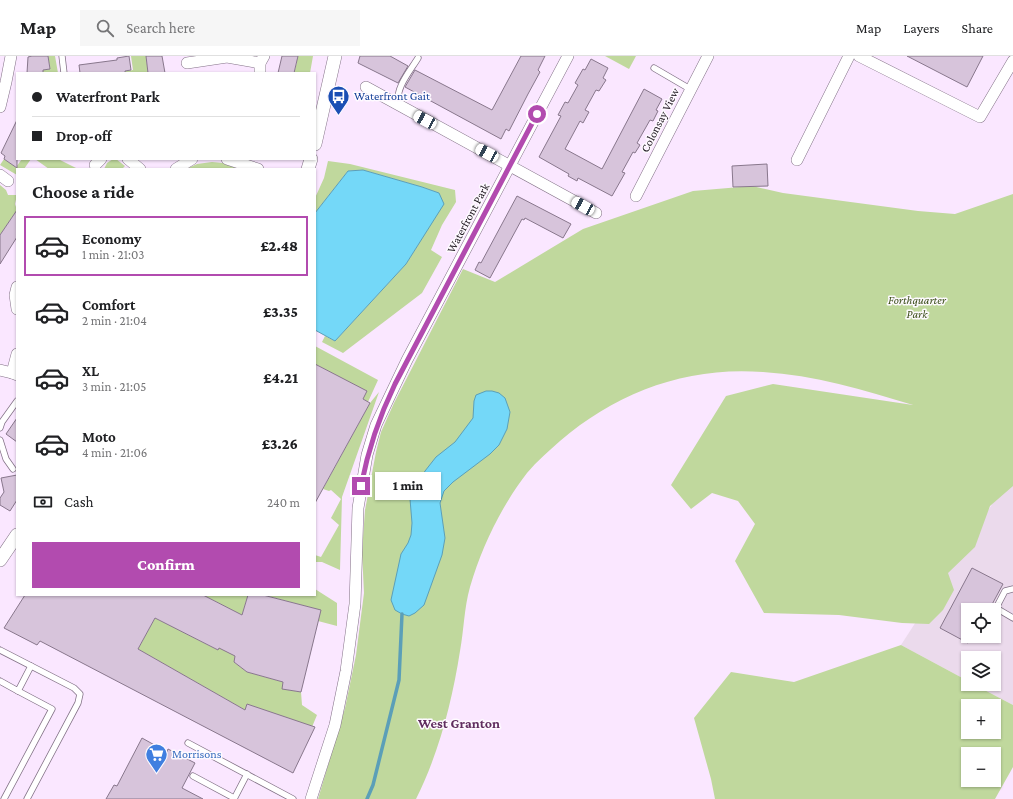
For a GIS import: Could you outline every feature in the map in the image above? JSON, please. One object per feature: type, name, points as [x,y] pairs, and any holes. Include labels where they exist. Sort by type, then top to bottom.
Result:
[{"type":"street","points":[[0,107],[10,56]]},
{"type":"street","points":[[316,140],[335,56]]},
{"type":"street","name":"Waterfront Park","points":[[310,799],[335,725],[352,635],[356,593],[356,536],[358,508],[367,455],[376,425],[395,384],[568,56]]},
{"type":"street","name":"Colonsay View","points":[[636,196],[690,88],[708,56]]},
{"type":"street","points":[[797,160],[849,56]]},
{"type":"street","points":[[860,56],[980,117],[1013,61]]},
{"type":"street","points":[[187,64],[227,57],[261,64]]},
{"type":"street","points":[[366,87],[596,213]]},
{"type":"street","points":[[129,160],[139,168]]},
{"type":"street","points":[[178,168],[190,160]]},
{"type":"street","points":[[230,160],[255,168]]},
{"type":"street","points":[[16,291],[16,302]]},
{"type":"street","points":[[0,370],[14,374],[16,361]]},
{"type":"street","points":[[0,560],[16,536]]},
{"type":"lane","points":[[62,56],[64,72]]},
{"type":"lane","points":[[400,106],[398,92],[418,58]]},
{"type":"lane","points":[[654,68],[690,88]]},
{"type":"lane","points":[[0,428],[2,422],[16,402]]},
{"type":"lane","points":[[0,440],[6,458],[12,469]]},
{"type":"lane","points":[[999,603],[1005,591],[1013,589]]},
{"type":"lane","points":[[1001,613],[1013,618]]},
{"type":"lane","points":[[0,650],[74,688],[80,694],[78,703],[27,799]]},
{"type":"lane","points":[[18,692],[31,666]]},
{"type":"lane","points":[[0,681],[52,709],[4,799]]},
{"type":"lane","points":[[188,743],[293,799]]},
{"type":"lane","points":[[193,776],[234,799],[247,774]]},
{"type":"shaded area","points":[[1013,472],[1013,705],[986,691],[1001,691],[1001,651],[961,651],[961,677],[901,645]]},
{"type":"green space","points":[[48,56],[55,56],[58,72],[43,72],[43,70],[50,69]]},
{"type":"green space","points":[[131,56],[146,56],[148,72],[125,72],[133,70]]},
{"type":"green space","points":[[287,56],[298,59],[298,56],[313,56],[310,72],[294,72],[297,62],[283,59]]},
{"type":"green space","points":[[605,56],[636,56],[629,69]]},
{"type":"green space","points":[[4,159],[16,167],[21,160],[30,160],[25,168],[16,168],[16,174],[0,165]]},
{"type":"green space","points":[[36,160],[60,160],[76,168],[48,168]]},
{"type":"green space","points":[[112,160],[117,160],[125,166],[123,168],[104,168],[107,163]]},
{"type":"green space","points":[[328,161],[350,164],[455,190],[456,202],[442,225],[431,250],[442,257],[422,293],[343,353],[322,342],[325,336],[335,341],[406,264],[418,245],[439,193],[363,170],[348,171],[316,212],[316,196],[324,178]]},
{"type":"green space","points":[[212,162],[223,163],[236,168],[188,168],[197,164]]},
{"type":"green space","points":[[0,185],[6,190],[8,195],[16,195],[16,211],[0,235]]},
{"type":"green space","name":"Forthquarter Park","points":[[752,186],[783,193],[918,211],[955,214],[1013,194],[1013,486],[990,506],[975,547],[948,573],[954,590],[943,610],[929,624],[902,623],[839,615],[764,613],[735,561],[755,524],[738,501],[712,493],[691,509],[671,485],[726,396],[773,384],[913,405],[857,389],[801,376],[735,371],[707,373],[680,378],[629,396],[582,424],[539,460],[527,473],[509,499],[486,542],[470,587],[466,603],[457,670],[449,708],[438,745],[416,799],[318,799],[345,708],[356,655],[364,593],[362,552],[365,510],[381,432],[394,403],[463,269],[495,282],[583,229],[693,191]]},
{"type":"green space","points":[[316,347],[378,380],[368,402],[363,399],[366,391],[316,365]]},
{"type":"green space","points":[[379,392],[342,497],[340,570],[322,562],[316,562],[316,555],[321,557],[339,525],[331,518],[341,499],[331,490],[329,491],[323,489],[370,403]]},
{"type":"green space","points":[[316,590],[337,603],[337,626],[318,621],[320,610],[268,596],[316,596]]},
{"type":"green space","points":[[205,596],[248,596],[242,615]]},
{"type":"green space","points":[[155,618],[218,650],[227,632],[235,656],[234,662],[247,672],[283,682],[283,689],[301,692],[302,705],[317,715],[312,727],[247,704],[245,710],[138,649]]},
{"type":"green space","points":[[901,645],[961,677],[961,691],[986,691],[1013,705],[1013,767],[995,799],[715,799],[694,718],[731,672],[794,682]]},
{"type":"water","points":[[363,170],[422,187],[439,193],[444,204],[406,264],[335,341],[316,331],[316,212],[348,171]]},
{"type":"water","points":[[486,391],[499,393],[505,398],[510,412],[507,429],[499,445],[490,454],[453,482],[444,491],[440,503],[445,538],[442,555],[424,605],[409,616],[402,614],[395,610],[391,600],[401,554],[411,535],[412,523],[410,499],[425,471],[436,457],[455,442],[473,418],[474,401],[476,395]]},
{"type":"building","points":[[48,56],[50,69],[43,70],[43,72],[27,72],[28,57]]},
{"type":"building","points":[[129,56],[131,70],[125,72],[80,72],[79,65],[117,60],[117,58]]},
{"type":"building","points":[[146,56],[162,56],[165,72],[148,72]]},
{"type":"building","points":[[282,56],[298,56],[294,72],[278,72]]},
{"type":"building","points":[[360,56],[390,56],[408,66],[398,83],[358,63]]},
{"type":"building","points":[[521,56],[545,56],[538,70],[540,72],[509,131],[506,129],[501,139],[405,87],[415,70],[492,110]]},
{"type":"building","points":[[907,56],[983,56],[967,87]]},
{"type":"building","points":[[591,59],[608,68],[603,78],[606,80],[599,91],[596,90],[585,110],[589,112],[583,123],[580,121],[565,149],[602,169],[644,89],[662,99],[656,110],[658,111],[653,121],[650,120],[637,143],[640,145],[635,153],[633,152],[622,172],[625,173],[612,196],[578,178],[577,181],[568,176],[569,174],[539,157],[561,116],[558,115],[565,102],[568,103],[578,85],[575,83]]},
{"type":"building","points":[[16,122],[17,168],[4,159],[5,156],[1,153]]},
{"type":"building","points":[[767,164],[768,186],[733,187],[732,166]]},
{"type":"building","points":[[517,196],[571,224],[563,238],[525,218],[524,220],[522,219],[490,278],[475,270],[479,262],[481,263]]},
{"type":"building","points":[[16,211],[16,239],[0,264],[0,235]]},
{"type":"building","points":[[316,365],[367,391],[363,399],[370,403],[316,501]]},
{"type":"building","points":[[16,419],[16,441],[6,434]]},
{"type":"building","points":[[16,475],[16,502],[10,511],[0,505],[0,498],[4,492],[1,478]]},
{"type":"building","points":[[972,568],[1003,584],[993,603],[961,603],[961,639],[940,628]]},
{"type":"building","points":[[24,596],[205,596],[242,615],[248,596],[267,596],[321,610],[301,692],[282,689],[283,682],[247,672],[234,662],[235,656],[219,648],[218,650],[155,618],[138,649],[245,710],[247,704],[315,727],[293,773],[40,641],[37,645],[4,628]]},
{"type":"building","name":"Morrisons","points":[[142,738],[167,752],[168,749],[195,763],[182,788],[203,799],[106,799],[114,785],[117,786]]},
{"type":"waterway","points":[[367,799],[373,785],[399,680],[402,614]]},
{"type":"place","name":"Waterfront Gait","points":[[338,116]]},
{"type":"place","name":"Morrisons","points":[[156,774]]},
{"type":"district","name":"West Granton","points":[[459,723]]},
{"type":"route","points":[[361,486],[367,455],[376,425],[385,404],[537,114]]}]
